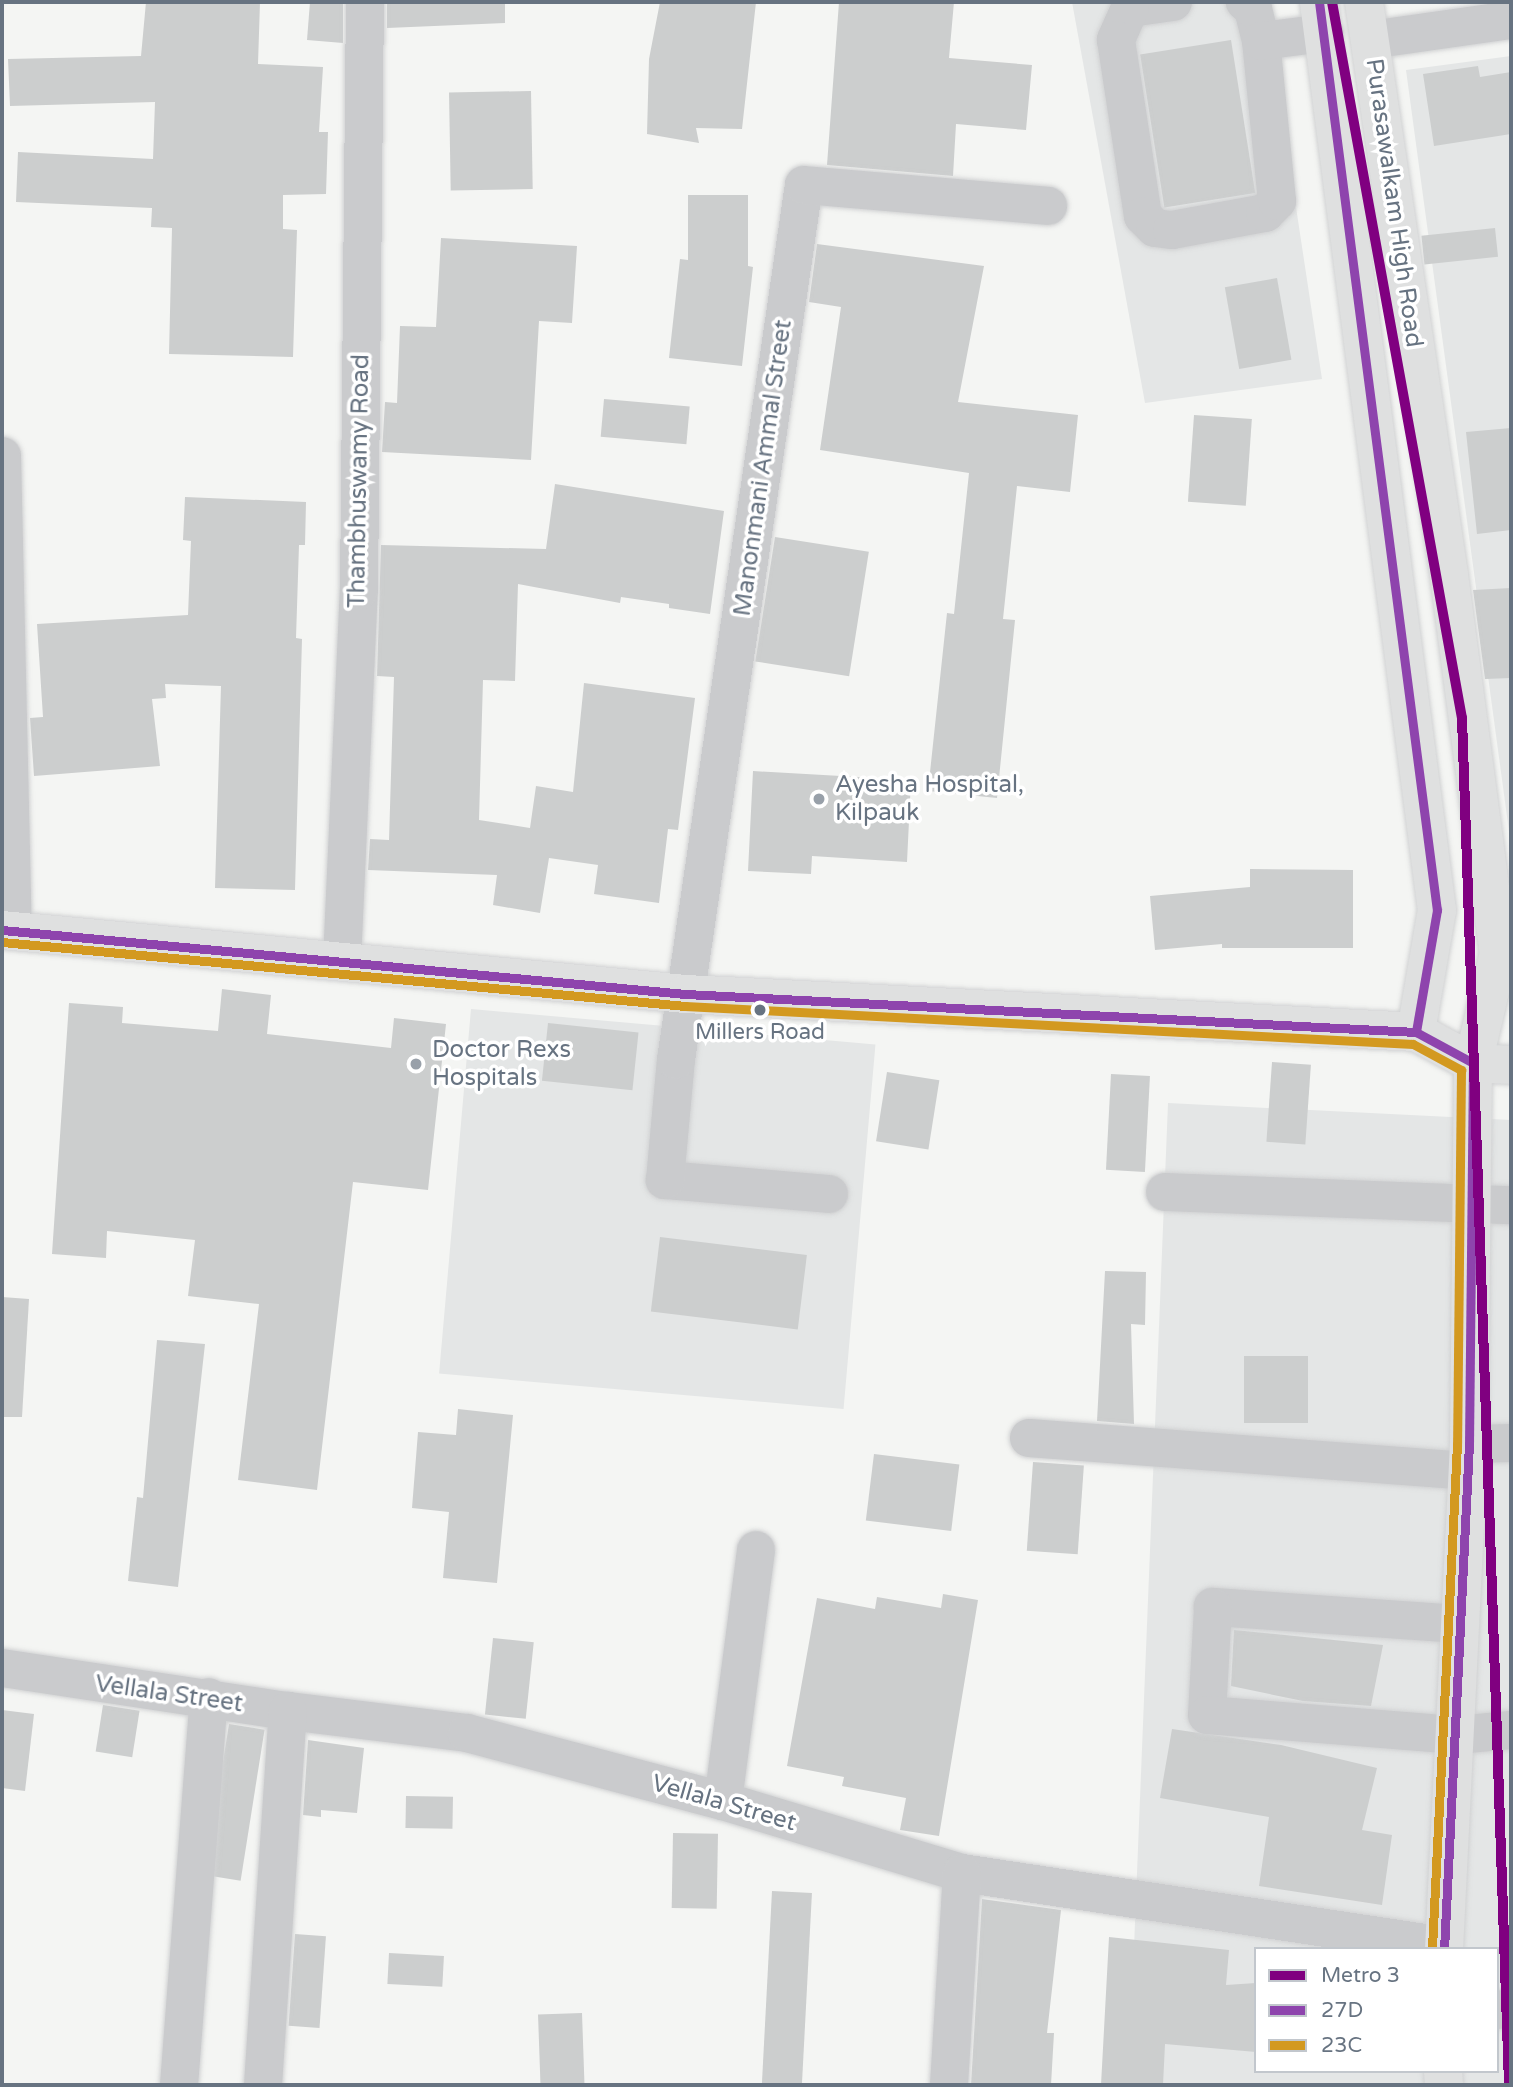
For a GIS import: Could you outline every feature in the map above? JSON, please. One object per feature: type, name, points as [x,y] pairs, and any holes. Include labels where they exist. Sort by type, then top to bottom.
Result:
[{"type":"main road","name":"Purasawalkam High Road","points":[[1364,2],[1453,601],[1499,953],[1474,1063],[1474,1206],[1468,1457],[1458,1624],[1457,1735],[1444,1947]]},
{"type":"main road","name":"Purasawalkam High Road","points":[[1322,17],[1437,910],[1416,1032]]},
{"type":"main road","points":[[7,930],[686,994],[1416,1032],[1474,1063],[1511,1065]]},
{"type":"street","name":"Thambhuswamy Road","points":[[342,961],[359,590],[365,2]]},
{"type":"street","points":[[1173,2],[1129,8],[1116,40],[1143,216],[1155,228],[1172,230],[1265,213],[1277,201],[1261,41],[1253,9],[1244,2]]},
{"type":"street","points":[[1261,41],[1322,17]]},
{"type":"street","points":[[1370,40],[1511,20]]},
{"type":"street","name":"Manonmani Ammal Street","points":[[686,994],[804,185],[1048,206]]},
{"type":"street","points":[[2,456],[7,930]]},
{"type":"street","points":[[686,994],[665,1180],[829,1194]]},
{"type":"street","points":[[1165,1192],[1474,1206],[1511,1205]]},
{"type":"street","points":[[1029,1438],[1468,1457],[1511,1443]]},
{"type":"street","points":[[723,1801],[756,1549]]},
{"type":"street","points":[[1458,1624],[1213,1607],[1207,1715],[1457,1735],[1511,1730]]},
{"type":"street","name":"Vellala Street","points":[[2,1668],[288,1711],[467,1733],[723,1801],[962,1873],[1444,1947]]},
{"type":"street","points":[[178,2085],[209,1697]]},
{"type":"street","points":[[263,2085],[288,1711]]},
{"type":"street","points":[[949,2085],[962,1873]]},
{"type":"shaded area","points":[[1072,2],[1265,2],[1322,379],[1145,403]]},
{"type":"shaded area","points":[[1511,56],[1511,846],[1406,70]]},
{"type":"shaded area","points":[[471,1009],[875,1044],[844,1409],[439,1374]]},
{"type":"shaded area","points":[[1168,1103],[1511,1120],[1511,2085],[1133,2085],[1131,2022]]},
{"type":"building","points":[[146,2],[260,2],[258,64],[323,67],[319,132],[328,132],[326,194],[283,195],[283,229],[297,230],[293,357],[169,354],[172,228],[151,227],[152,208],[16,202],[18,152],[153,159],[155,102],[10,106],[8,59],[141,56]]},
{"type":"building","points":[[310,2],[343,2],[343,43],[307,40]]},
{"type":"building","points":[[387,2],[505,2],[505,23],[387,28]]},
{"type":"building","points":[[660,2],[756,2],[742,129],[696,128],[699,143],[647,134],[649,59]]},
{"type":"building","points":[[839,2],[954,2],[949,58],[1032,65],[1026,130],[956,124],[953,176],[827,165]]},
{"type":"building","points":[[1231,40],[1255,193],[1164,207],[1140,54]]},
{"type":"building","points":[[1478,66],[1480,77],[1511,72],[1511,134],[1434,146],[1423,74]]},
{"type":"building","points":[[531,91],[533,189],[451,190],[449,92]]},
{"type":"building","points":[[688,195],[748,195],[748,266],[753,267],[742,366],[669,358],[680,259],[688,260]]},
{"type":"building","points":[[1495,228],[1498,257],[1424,265],[1421,236]]},
{"type":"building","points":[[441,238],[577,246],[572,323],[539,321],[531,460],[382,452],[385,402],[397,403],[400,326],[436,327]]},
{"type":"building","points":[[817,244],[984,266],[958,402],[1078,415],[1070,492],[1017,486],[1003,619],[1015,620],[997,798],[928,791],[947,613],[954,614],[969,473],[820,450],[841,307],[809,302]]},
{"type":"building","points":[[1277,278],[1291,360],[1239,369],[1225,287]]},
{"type":"building","points":[[604,399],[690,406],[686,444],[601,437]]},
{"type":"building","points":[[1194,415],[1252,419],[1246,506],[1188,502]]},
{"type":"building","points":[[1511,428],[1511,530],[1477,534],[1466,432]]},
{"type":"building","points":[[555,484],[724,511],[710,614],[669,608],[669,604],[621,597],[620,603],[518,584],[515,681],[483,680],[479,820],[530,828],[536,786],[573,792],[584,683],[695,698],[678,830],[668,829],[659,903],[594,894],[598,865],[549,858],[540,913],[493,905],[497,875],[368,870],[370,839],[389,840],[394,677],[377,676],[381,545],[546,549]]},
{"type":"building","points":[[185,497],[306,502],[305,545],[299,545],[296,638],[302,639],[295,890],[215,888],[221,686],[165,684],[166,698],[152,699],[160,766],[34,776],[30,718],[43,717],[37,624],[188,615],[191,541],[183,540]]},
{"type":"building","points":[[775,537],[869,552],[849,676],[755,661]]},
{"type":"building","points":[[1511,588],[1511,678],[1485,679],[1473,590]]},
{"type":"building","points":[[753,771],[911,780],[907,862],[812,856],[811,874],[748,871]]},
{"type":"building","points":[[1250,869],[1353,870],[1353,948],[1222,948],[1222,944],[1155,950],[1150,896],[1250,887]]},
{"type":"building","points":[[222,989],[271,995],[267,1034],[391,1048],[394,1018],[446,1024],[428,1190],[353,1182],[317,1490],[238,1480],[259,1304],[188,1296],[195,1240],[107,1231],[106,1258],[52,1254],[69,1003],[123,1007],[122,1023],[218,1031]]},
{"type":"building","points":[[548,1023],[639,1033],[632,1090],[542,1081]]},
{"type":"building","points":[[1272,1062],[1311,1065],[1305,1145],[1266,1142]]},
{"type":"building","points":[[887,1072],[939,1080],[928,1149],[876,1141]]},
{"type":"building","points":[[1111,1074],[1150,1076],[1145,1172],[1106,1170]]},
{"type":"building","points":[[660,1237],[807,1255],[798,1329],[651,1311]]},
{"type":"building","points":[[1105,1271],[1146,1272],[1145,1325],[1131,1324],[1134,1424],[1097,1421]]},
{"type":"building","points":[[2,1297],[29,1299],[22,1417],[2,1417]]},
{"type":"building","points":[[157,1340],[205,1344],[178,1587],[128,1581],[137,1497],[143,1498]]},
{"type":"building","points":[[1244,1356],[1308,1356],[1308,1423],[1244,1423]]},
{"type":"building","points":[[458,1409],[513,1415],[497,1583],[443,1578],[449,1512],[412,1508],[418,1432],[456,1435]]},
{"type":"building","points":[[874,1454],[959,1464],[951,1531],[866,1521]]},
{"type":"building","points":[[1033,1462],[1084,1466],[1078,1554],[1027,1551]]},
{"type":"building","points":[[943,1594],[978,1600],[939,1836],[900,1830],[906,1798],[842,1786],[844,1777],[787,1766],[817,1598],[875,1609],[877,1597],[941,1608]]},
{"type":"building","points":[[1234,1630],[1383,1645],[1371,1706],[1303,1701],[1231,1686]]},
{"type":"building","points":[[493,1638],[534,1642],[526,1719],[485,1715]]},
{"type":"building","points":[[103,1705],[140,1711],[132,1757],[96,1751]]},
{"type":"building","points":[[2,1710],[34,1714],[25,1791],[2,1788]]},
{"type":"building","points":[[229,1724],[265,1730],[241,1881],[205,1875]]},
{"type":"building","points":[[1172,1729],[1281,1745],[1377,1768],[1362,1830],[1392,1835],[1382,1905],[1259,1886],[1269,1817],[1160,1798]]},
{"type":"building","points":[[308,1740],[364,1748],[357,1813],[321,1810],[321,1817],[303,1815]]},
{"type":"building","points":[[406,1796],[453,1797],[452,1829],[405,1828]]},
{"type":"building","points":[[673,1833],[718,1834],[717,1909],[672,1908]]},
{"type":"building","points":[[772,1891],[812,1893],[802,2085],[762,2085]]},
{"type":"building","points":[[982,1899],[1061,1910],[1047,2033],[1054,2033],[1051,2085],[971,2085]]},
{"type":"building","points":[[295,1934],[326,1936],[320,2028],[289,2026]]},
{"type":"building","points":[[1109,1937],[1229,1950],[1226,1985],[1254,1983],[1254,2052],[1165,2044],[1163,2085],[1101,2085]]},
{"type":"building","points":[[389,1953],[444,1956],[442,1987],[387,1984]]},
{"type":"building","points":[[582,2013],[585,2085],[540,2085],[538,2015]]},
{"type":"metro line","name":"3","points":[[1332,2],[1462,718],[1509,2085]]},
{"type":"transit line","name":"27D","points":[[1319,2],[1437,910],[1416,1032]]},
{"type":"transit line","name":"27D","points":[[2,930],[686,994],[1416,1032],[1473,1063],[1469,1444],[1444,1947]]},
{"type":"transit line","name":"23C","points":[[2,942],[685,1006],[1413,1044],[1461,1070],[1457,1444],[1432,1947]]},
{"type":"place","name":"Ayesha Hospital, Kilpauk","points":[[819,799]]},
{"type":"place","name":"Millers Road","points":[[760,1010]]},
{"type":"place","name":"Doctor Rexs Hospitals","points":[[416,1064]]}]
